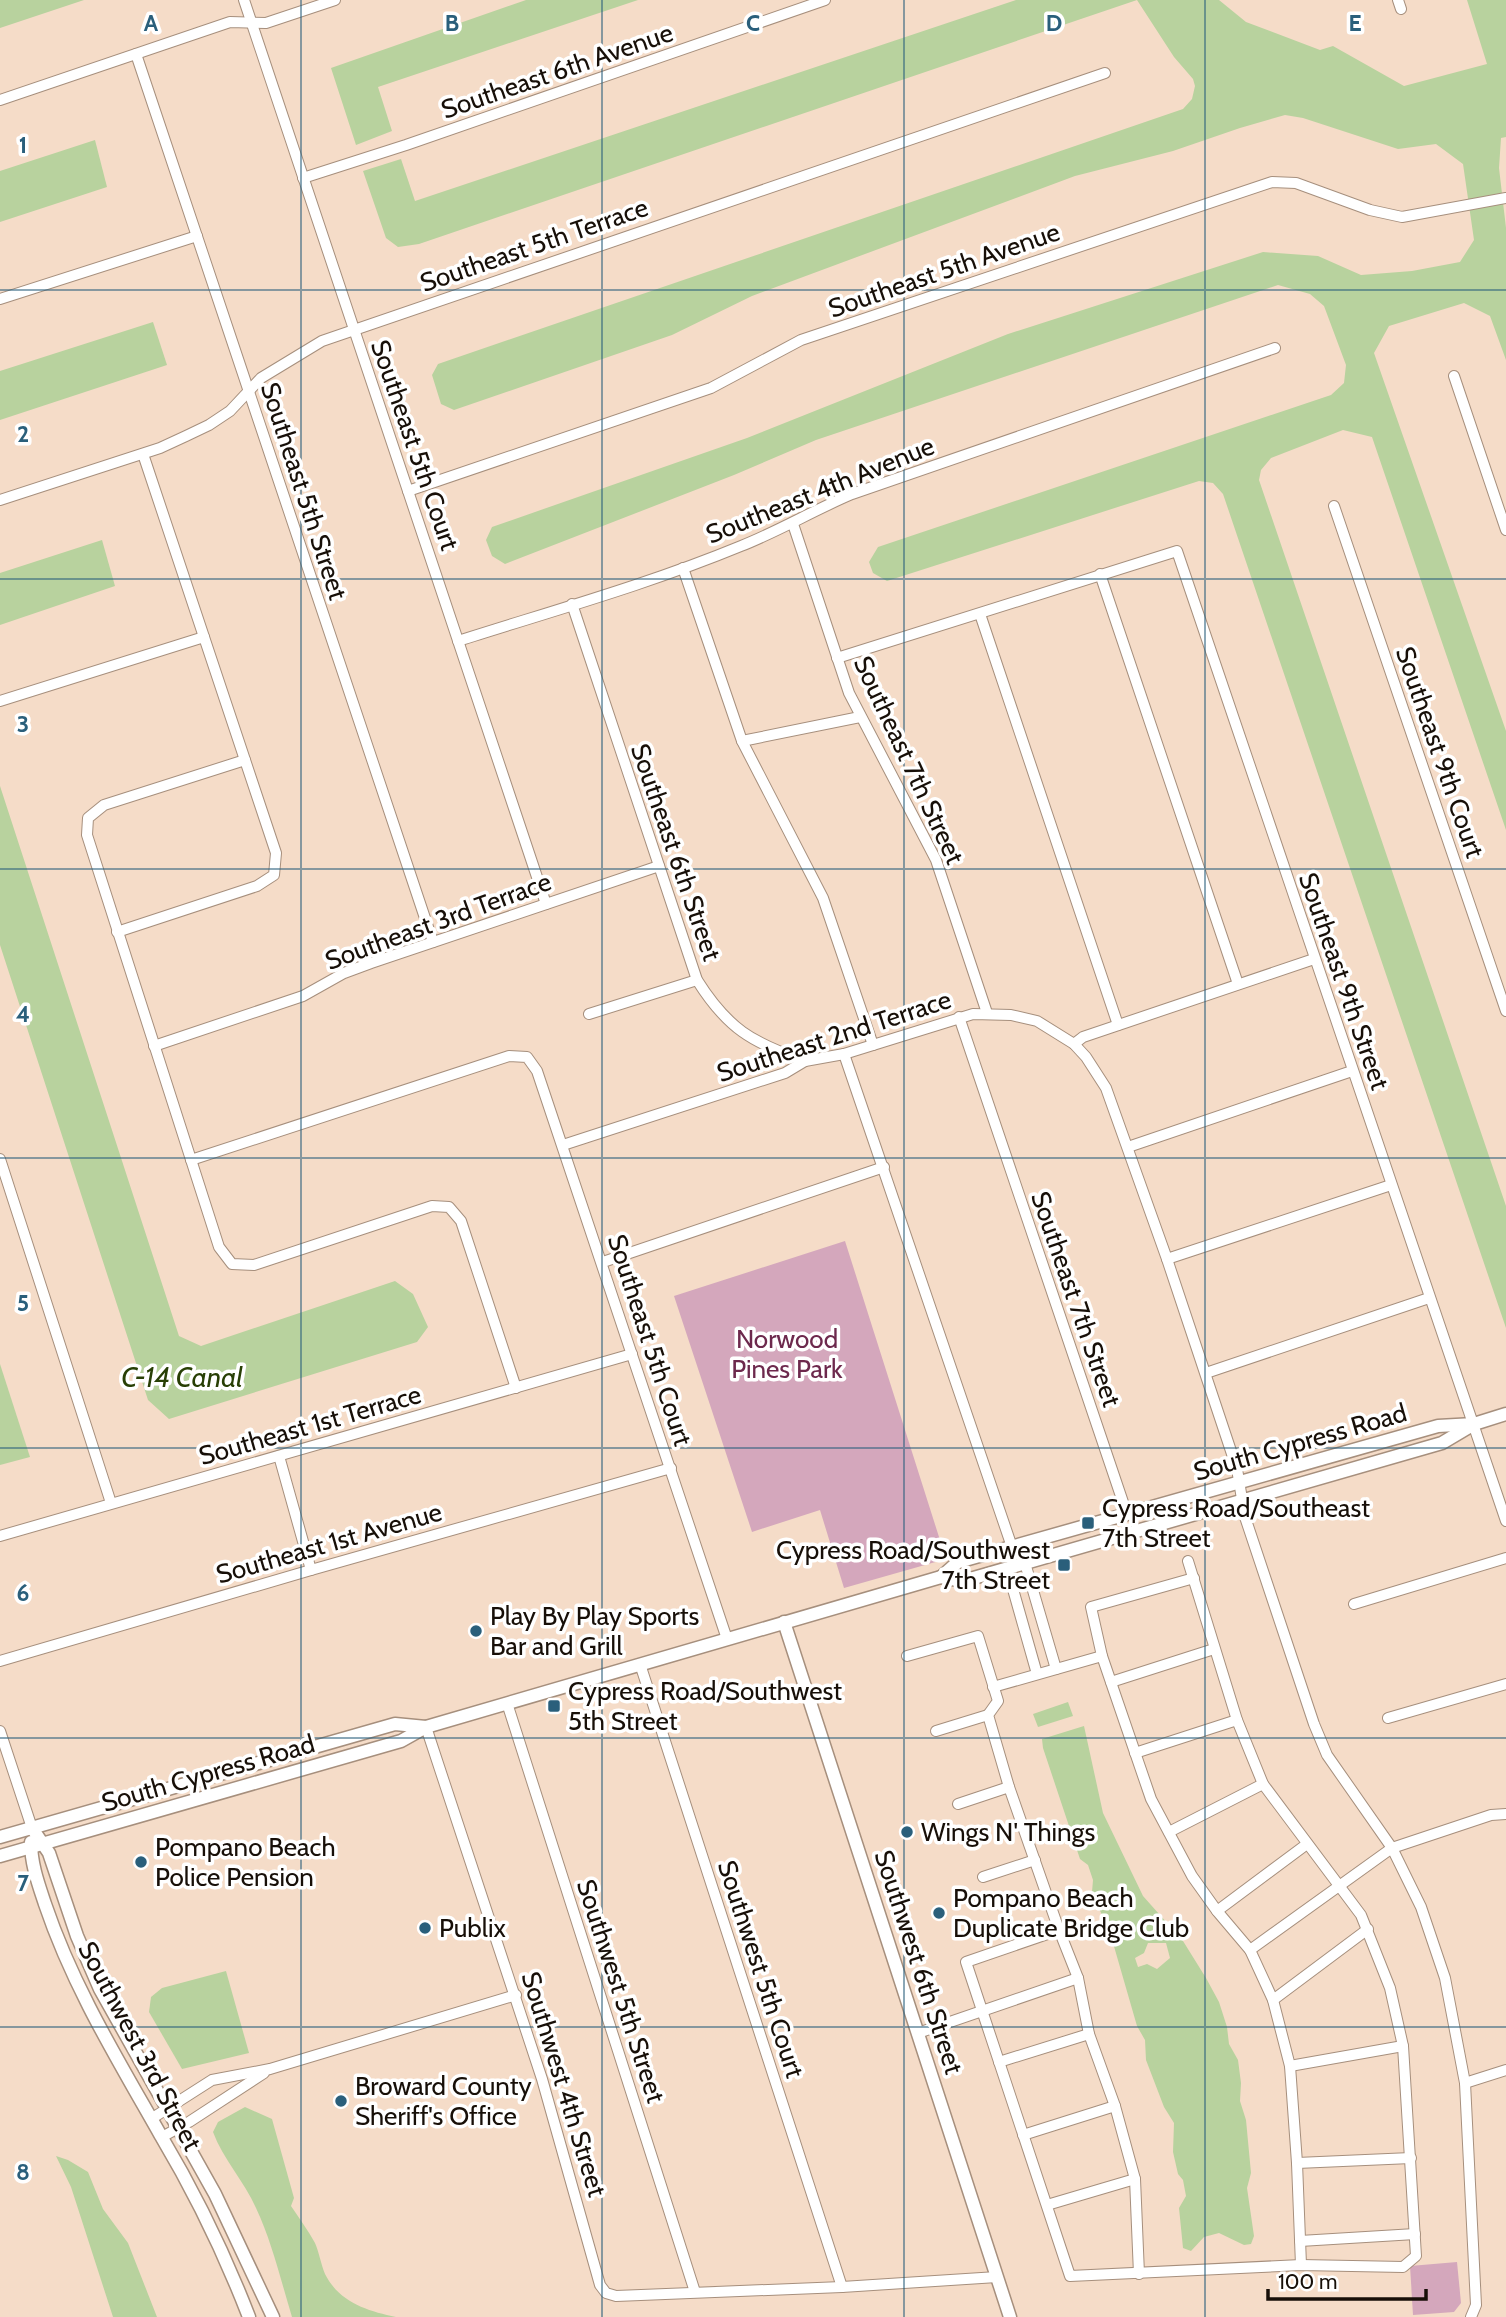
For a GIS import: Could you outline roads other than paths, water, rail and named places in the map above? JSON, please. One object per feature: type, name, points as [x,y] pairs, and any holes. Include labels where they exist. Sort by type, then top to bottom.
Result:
[{"type":"street","name":"Southeast 5th Court","points":[[244,0],[546,904]]},
{"type":"street","points":[[0,100],[230,22],[267,23],[335,0]]},
{"type":"street","name":"Southeast 6th Avenue","points":[[303,178],[825,0]]},
{"type":"street","name":"Southeast 5th Street","points":[[136,54],[433,942]]},
{"type":"street","name":"Southeast 5th Terrace","points":[[0,500],[179,440],[230,411],[261,378],[304,350],[354,329],[1105,73]]},
{"type":"street","name":"Southeast 5th Avenue","points":[[408,491],[711,388],[801,340],[1272,182],[1296,183],[1370,210],[1402,217],[1506,198]]},
{"type":"street","points":[[0,299],[197,236]]},
{"type":"street","name":"Southeast 4th Avenue","points":[[458,641],[683,568],[793,524],[865,489],[1275,348]]},
{"type":"street","points":[[1454,376],[1506,530]]},
{"type":"street","points":[[117,932],[257,886],[274,875],[276,853],[143,454]]},
{"type":"street","name":"Southeast 9th Court","points":[[1334,506],[1506,1011]]},
{"type":"street","name":"Southeast 7th Street","points":[[793,524],[860,717],[936,860],[987,1013]]},
{"type":"street","name":"Southeast 9th Street","points":[[1100,574],[1177,551],[1464,1401],[1503,1502],[1506,1521]]},
{"type":"street","points":[[683,568],[742,741],[823,898],[873,1045]]},
{"type":"street","points":[[837,657],[1100,574],[1238,984]]},
{"type":"street","name":"Southeast 6th Street","points":[[572,604],[697,980],[712,1003],[731,1024],[769,1049],[805,1061]]},
{"type":"street","points":[[979,614],[1118,1026]]},
{"type":"street","points":[[0,701],[204,636]]},
{"type":"street","points":[[742,741],[860,717]]},
{"type":"street","points":[[245,760],[104,805],[88,818],[87,838],[219,1247],[232,1264],[254,1265],[432,1206],[449,1207],[461,1221],[516,1388]]},
{"type":"street","name":"Southeast 3rd Terrace","points":[[154,1045],[303,996],[344,973],[659,866]]},
{"type":"street","points":[[1314,959],[1083,1037],[1074,1044],[1106,1088],[1128,1147],[1237,1469],[1245,1517],[1314,1724],[1327,1755],[1392,1848],[1421,1907],[1446,1978],[1465,2083],[1476,2305],[1471,2317]]},
{"type":"street","points":[[589,1014],[697,980]]},
{"type":"street","name":"Southeast 2nd Terrace","points":[[563,1145],[785,1073],[805,1061],[844,1054],[959,1017],[987,1013],[1012,1015],[1037,1021],[1074,1044]]},
{"type":"street","name":"Southeast 7th Street","points":[[959,1017],[1127,1514]]},
{"type":"street","points":[[844,1054],[1012,1547]]},
{"type":"street","name":"Southeast 5th Court","points":[[191,1160],[509,1056],[527,1057],[537,1071],[563,1145],[727,1639]]},
{"type":"street","points":[[1128,1147],[1352,1071]]},
{"type":"street","points":[[0,1158],[111,1503]]},
{"type":"street","points":[[603,1262],[884,1167]]},
{"type":"street","points":[[1167,1259],[1391,1185]]},
{"type":"street","points":[[1206,1373],[1429,1298]]},
{"type":"street","name":"Southeast 1st Terrace","points":[[0,1536],[632,1354]]},
{"type":"street","name":"South Cypress Road","points":[[941,1577],[962,1581],[1442,1443],[1474,1424],[1506,1414]]},
{"type":"street","name":"South Cypress Road","points":[[0,1856],[401,1741],[426,1727],[941,1577],[958,1563],[1012,1547],[1438,1426],[1474,1424]]},
{"type":"street","points":[[279,1456],[311,1570]]},
{"type":"street","name":"Southeast 1st Avenue","points":[[0,1661],[671,1468]]},
{"type":"street","points":[[1354,1604],[1506,1558]]},
{"type":"street","points":[[1059,1930],[966,1962],[1070,2276],[1301,2265],[1403,2267],[1416,2256],[1403,2046],[1390,1988],[1361,1915],[1263,1784],[1237,1720],[1188,1561]]},
{"type":"street","points":[[1025,1563],[1056,1669]]},
{"type":"street","points":[[1007,1568],[1037,1675]]},
{"type":"street","points":[[1194,1578],[1091,1607],[1102,1656],[1151,1799],[1192,1876],[1250,1950],[1273,2000],[1290,2066],[1301,2265]]},
{"type":"street","name":"Southwest 6th Street","points":[[784,1622],[1010,2317]]},
{"type":"street","points":[[907,1656],[978,1636],[998,1701],[988,1715],[936,1731]]},
{"type":"street","points":[[1111,1682],[1214,1648]]},
{"type":"street","points":[[993,1687],[1102,1656]]},
{"type":"street","name":"Southwest 5th Court","points":[[640,1664],[842,2287]]},
{"type":"street","points":[[1388,1718],[1506,1684]]},
{"type":"street","name":"Southwest 5th Street","points":[[506,1703],[695,2292]]},
{"type":"street","points":[[988,1715],[1009,1787],[1078,1978],[1090,2035],[1115,2106],[1135,2179],[1139,2274]]},
{"type":"street","points":[[1135,1753],[1237,1720]]},
{"type":"street","name":"South Cypress Road","points":[[0,1837],[395,1724],[426,1727]]},
{"type":"street","name":"Southwest 4th Street","points":[[426,1727],[552,2111],[600,2285],[606,2293],[616,2296],[695,2292]]},
{"type":"street","points":[[0,1731],[32,1828]]},
{"type":"street","points":[[1169,1832],[1263,1784]]},
{"type":"street","points":[[958,1804],[1009,1787]]},
{"type":"street","points":[[1250,1950],[1392,1848],[1491,1815],[1505,1814]]},
{"type":"street","name":"Southwest 3rd Street","points":[[32,1828],[37,1846],[31,1860],[69,1969],[209,2227],[249,2317]]},
{"type":"street","points":[[1217,1911],[1307,1844]]},
{"type":"street","name":"Southwest 3rd Street","points":[[37,1846],[49,1853],[70,1918],[111,2012],[215,2194],[273,2317]]},
{"type":"street","points":[[983,1877],[1035,1860]]},
{"type":"street","points":[[1273,2000],[1368,1929]]},
{"type":"street","points":[[918,2033],[1078,1978]]},
{"type":"street","points":[[151,2119],[212,2080],[270,2068],[516,1996]]},
{"type":"street","points":[[999,2062],[1090,2035]]},
{"type":"street","points":[[1290,2066],[1403,2046]]},
{"type":"street","points":[[162,2137],[270,2068]]},
{"type":"street","points":[[1465,2083],[1506,2070]]},
{"type":"street","points":[[1023,2135],[1115,2106]]},
{"type":"street","points":[[1297,2163],[1411,2158]]},
{"type":"street","points":[[1047,2205],[1135,2179]]},
{"type":"street","points":[[1300,2241],[1415,2234]]},
{"type":"street","points":[[695,2292],[842,2287],[997,2277]]},
{"type":"water","points":[[0,0],[84,0],[0,28]]},
{"type":"water","points":[[526,0],[638,0],[378,87],[392,131],[356,145],[331,68]]},
{"type":"water","points":[[1016,0],[1137,0],[419,244],[398,247],[386,238],[363,171],[401,159],[415,201]]},
{"type":"water","points":[[1137,0],[1219,0],[1246,22],[1320,50],[1333,46],[1404,86],[1487,64],[1467,0],[1506,0],[1506,137],[1501,138],[1499,168],[1506,228],[1506,360],[1490,316],[1464,303],[1389,326],[1374,353],[1506,731],[1506,830],[1372,437],[1343,430],[1271,458],[1261,470],[1259,480],[1506,1206],[1506,1328],[1223,494],[1213,483],[1199,481],[887,581],[873,573],[869,562],[878,547],[1331,395],[1344,383],[1346,365],[1324,306],[1310,294],[1278,285],[816,440],[734,475],[505,564],[492,556],[486,540],[492,527],[747,438],[1008,334],[1263,252],[1318,256],[1361,275],[1412,271],[1460,262],[1474,240],[1463,164],[1436,144],[1398,149],[1303,118],[1285,115],[1173,151],[1075,176],[752,296],[672,335],[454,410],[441,404],[432,375],[438,364],[1183,109],[1192,99],[1195,86],[1193,79],[1174,57]]},
{"type":"water","points":[[95,140],[107,187],[0,222],[0,171]]},
{"type":"water","points":[[153,322],[167,365],[0,420],[0,371]]},
{"type":"water","points":[[102,540],[115,586],[0,625],[0,573]]},
{"type":"water","name":"C-14 Canal","points":[[0,786],[179,1336],[201,1346],[395,1281],[413,1294],[428,1327],[417,1342],[169,1419],[148,1400],[0,945]]},
{"type":"water","points":[[0,1364],[30,1457],[0,1465]]},
{"type":"water","points":[[1068,1702],[1073,1716],[1038,1727],[1033,1714]]},
{"type":"water","points":[[1084,1726],[1103,1813],[1143,1896],[1183,1941],[1219,2002],[1229,2044],[1238,2060],[1240,2101],[1246,2120],[1251,2173],[1247,2188],[1254,2236],[1251,2244],[1244,2245],[1219,2233],[1204,2237],[1191,2251],[1183,2248],[1179,2208],[1186,2196],[1173,2152],[1174,2123],[1164,2107],[1146,2060],[1145,2040],[1137,2026],[1111,1936],[1092,1892],[1093,1880],[1088,1865],[1080,1859],[1042,1739]],"holes":[[[1148,1943],[1166,1943],[1170,1958],[1157,1969],[1147,1964],[1138,1967],[1135,1958],[1144,1953]]]},
{"type":"water","points":[[226,1971],[249,2053],[182,2069],[149,2012],[151,1997],[162,1988]]},
{"type":"water","points":[[245,2107],[272,2119],[294,2198],[291,2206],[315,2243],[331,2284],[355,2304],[396,2317],[292,2317],[262,2221],[213,2132],[218,2122]]},
{"type":"water","points":[[56,2156],[88,2172],[103,2209],[128,2243],[157,2317],[113,2317],[71,2187]]},
{"type":"place","name":"Cypress Road/Southeast 7th Street","points":[[1088,1523]]},
{"type":"place","name":"Cypress Road/Southwest 7th Street","points":[[1064,1565]]},
{"type":"place","name":"Play By Play Sports Bar and Grill","points":[[476,1631]]},
{"type":"place","name":"Cypress Road/Southwest 5th Street","points":[[554,1706]]},
{"type":"place","name":"Wings N' Things","points":[[907,1832]]},
{"type":"place","name":"Pompano Beach Police Pension","points":[[141,1862]]},
{"type":"place","name":"Pompano Beach Duplicate Bridge Club","points":[[939,1913]]},
{"type":"place","name":"Publix","points":[[425,1928]]},
{"type":"place","name":"Broward County Sheriff's Office","points":[[341,2101]]},
{"type":"park label","name":"Norwood Pines Park","points":[[787,1354]]}]
